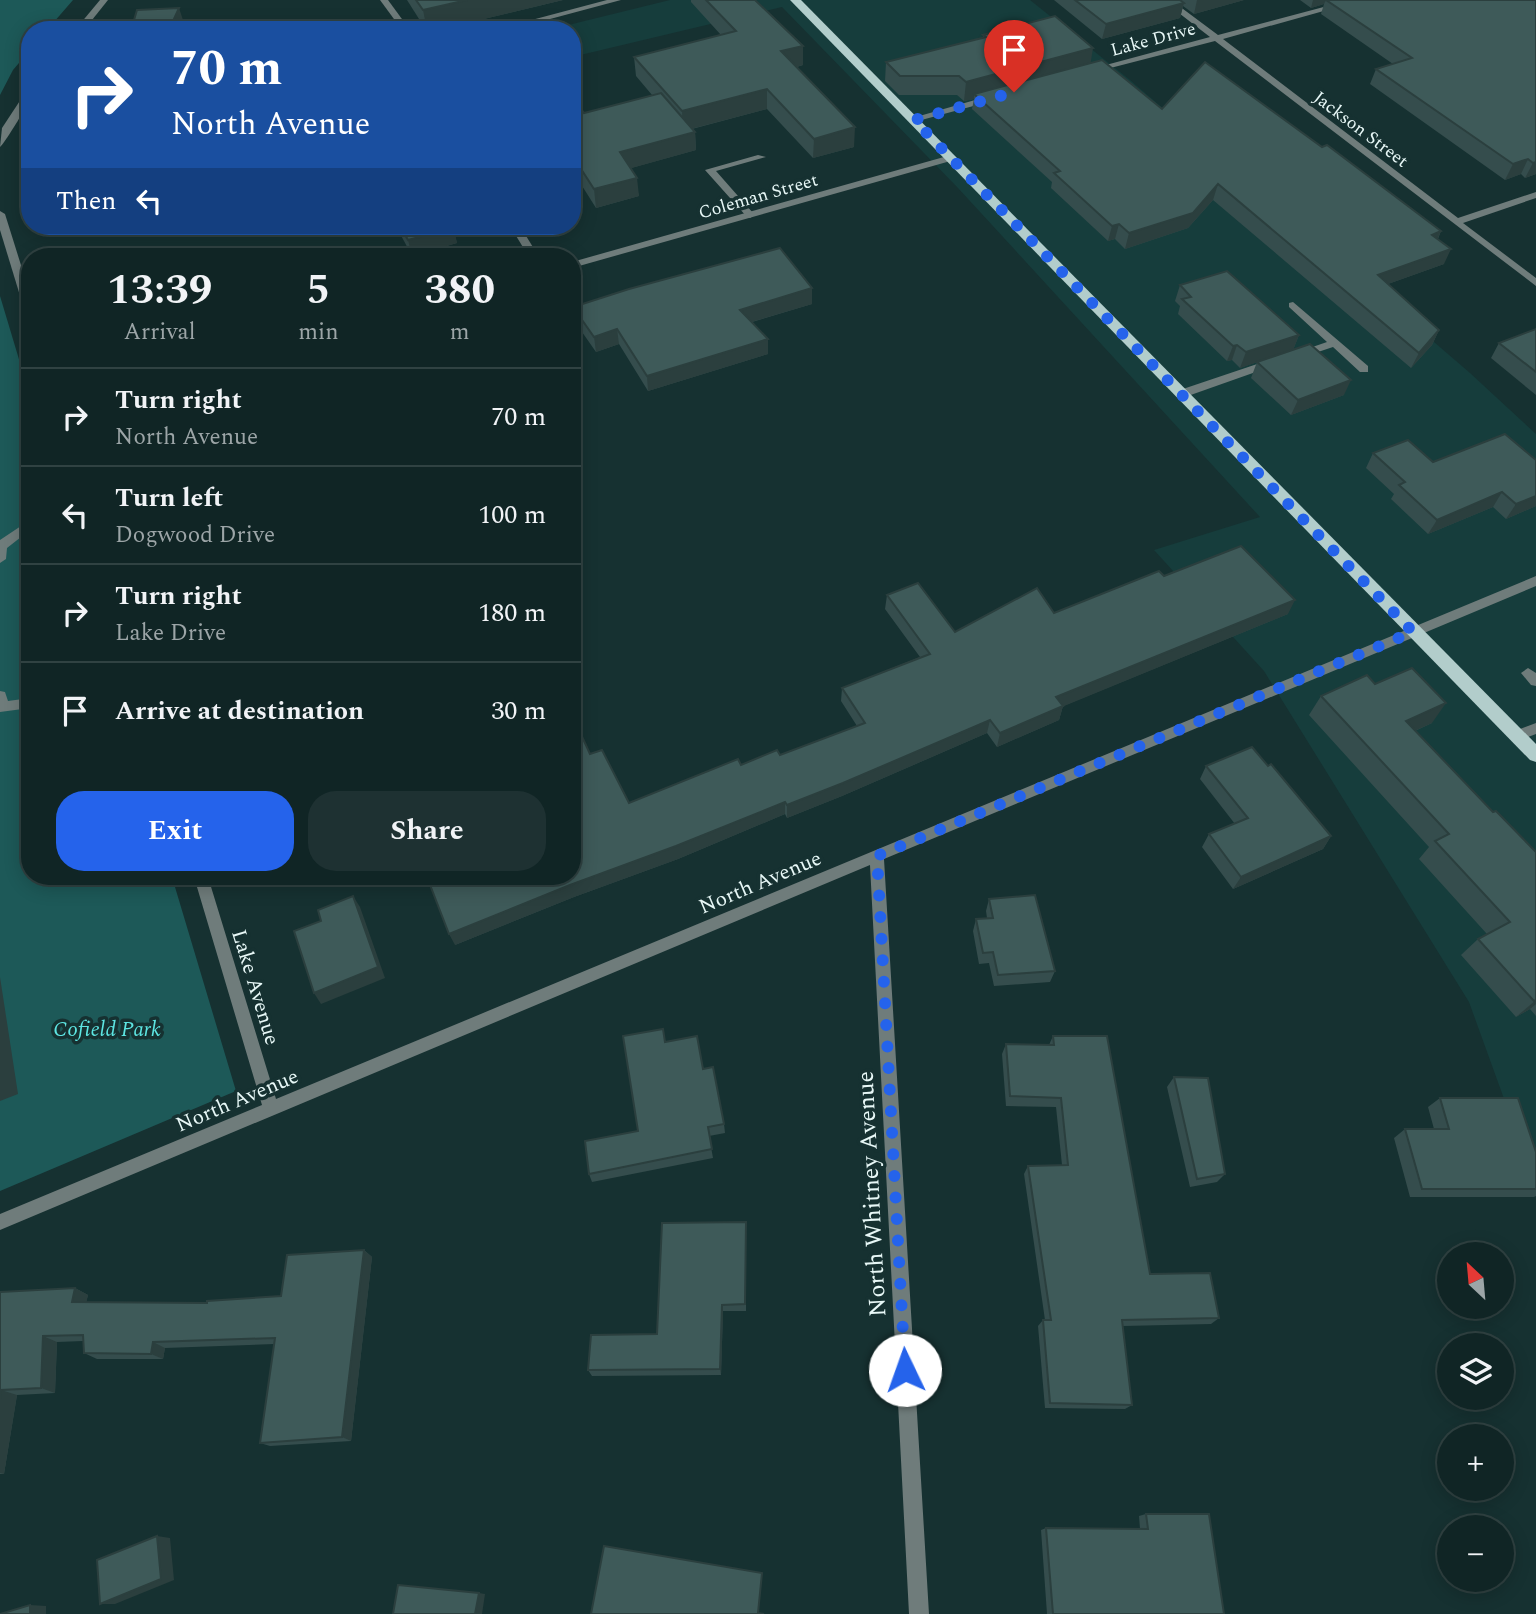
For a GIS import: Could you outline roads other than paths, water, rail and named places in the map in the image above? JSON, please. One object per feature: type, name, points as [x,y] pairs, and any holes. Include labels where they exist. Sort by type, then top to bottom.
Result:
[{"type":"main road","points":[[795,0],[1536,755]]},
{"type":"street","points":[[86,21],[104,0]]},
{"type":"street","points":[[384,0],[399,21]]},
{"type":"street","points":[[534,21],[617,0]]},
{"type":"street","name":"Jackson Street","points":[[1166,0],[1536,283]]},
{"type":"street","name":"Lake Drive","points":[[1085,74],[1359,0]]},
{"type":"street","points":[[914,120],[1006,95]]},
{"type":"street","points":[[0,144],[21,106]]},
{"type":"street","points":[[750,215],[710,170],[761,156]]},
{"type":"street","name":"Coleman Street","points":[[581,262],[951,158]]},
{"type":"street","points":[[1455,222],[1536,195]]},
{"type":"street","points":[[0,214],[21,283]]},
{"type":"street","points":[[1293,305],[1364,369]]},
{"type":"street","points":[[1181,394],[1335,343]]},
{"type":"street","points":[[0,559],[1,546],[21,531]]},
{"type":"street","name":"North Avenue","points":[[0,1222],[1536,581]]},
{"type":"street","points":[[0,696],[2,707],[21,704]]},
{"type":"street","points":[[1517,736],[1536,728]]},
{"type":"street","name":"North Whitney Avenue","points":[[877,856],[919,1614]]},
{"type":"street","name":"Lake Avenue","points":[[203,885],[271,1109]]},
{"type":"park label","name":"Cofield Park","points":[[107,1029]]}]
